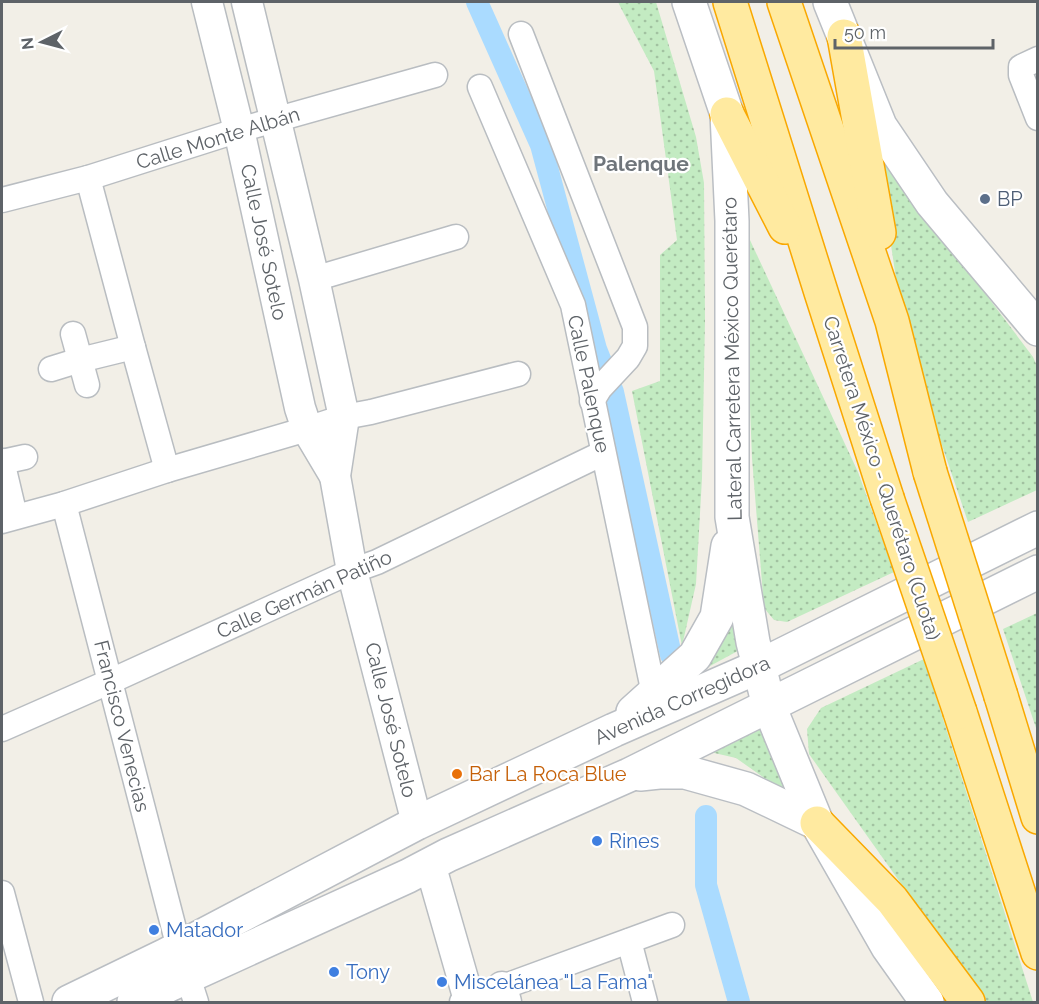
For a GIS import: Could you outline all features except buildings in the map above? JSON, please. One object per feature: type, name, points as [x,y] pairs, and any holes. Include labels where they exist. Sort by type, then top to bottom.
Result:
[{"type":"highway","name":"Carretera México - Querétaro (Cuota)","points":[[730,2],[887,498],[960,712],[1038,953]]},
{"type":"highway","points":[[784,2],[892,321],[930,472],[1038,817]]},
{"type":"highway","points":[[844,36],[876,212],[892,321]]},
{"type":"highway","points":[[727,114],[765,190],[821,292]]},
{"type":"highway","points":[[817,823],[892,900],[968,1002]]},
{"type":"main road","name":"Lateral Carretera México Querétaro","points":[[689,2],[727,114],[732,221],[732,518],[753,642],[769,706],[817,823],[888,947],[927,1002]]},
{"type":"main road","points":[[830,2],[880,126],[932,203],[1038,329]]},
{"type":"main road","points":[[614,730],[694,656],[717,617],[732,518]]},
{"type":"main road","name":"Avenida Corregidora","points":[[69,1002],[188,976],[417,823],[614,730],[760,666],[1038,528]]},
{"type":"main road","name":"Avenida Corregidora","points":[[134,1002],[430,864],[629,775],[1038,572]]},
{"type":"main road","points":[[629,775],[685,772],[746,789],[817,823]]},
{"type":"street","name":"Calle José Sotelo","points":[[207,2],[239,130],[300,408],[307,429],[335,476]]},
{"type":"street","name":"Calle José Sotelo","points":[[248,2],[314,279],[344,417],[335,476],[352,571],[417,823]]},
{"type":"street","points":[[520,34],[635,327],[635,346],[628,358],[596,395]]},
{"type":"street","points":[[1029,63],[1022,75],[1038,118]]},
{"type":"street","name":"Calle Monte Albán","points":[[2,200],[88,178],[239,130],[435,75]]},
{"type":"street","name":"Calle Palenque","points":[[480,87],[573,305],[596,395],[603,453],[654,694]]},
{"type":"street","points":[[88,178],[167,470]]},
{"type":"street","points":[[314,279],[456,237]]},
{"type":"street","points":[[73,334],[87,385]]},
{"type":"street","points":[[51,369],[133,347]]},
{"type":"street","points":[[25,457],[2,462],[8,518],[64,504],[167,470],[344,417],[518,374]]},
{"type":"street","name":"Calle Germán Patiño","points":[[2,729],[352,571],[377,562],[603,453]]},
{"type":"street","name":"Francisco Venecias","points":[[64,504],[188,976]]},
{"type":"street","points":[[430,864],[466,1001],[504,995],[672,925]]},
{"type":"street","points":[[2,893],[32,1002]]},
{"type":"street","points":[[629,941],[645,1002]]},
{"type":"green space","points":[[618,2],[656,2],[696,137],[704,183],[705,320],[702,478],[696,584],[682,646],[632,391],[660,381],[660,255],[677,240],[654,71]]},
{"type":"green space","points":[[877,150],[1033,357],[1037,366],[1037,490],[968,522],[904,333]]},
{"type":"green space","points":[[743,225],[858,472],[894,572],[787,622],[774,620],[764,608],[752,458]]},
{"type":"green space","points":[[735,564],[745,647],[699,672]]},
{"type":"green space","points":[[1037,613],[1037,731],[1003,629]]},
{"type":"green space","points":[[924,659],[1033,1002],[985,1002],[809,754],[807,729],[821,708]]},
{"type":"green space","points":[[769,724],[798,802],[736,758],[710,752]]},
{"type":"waterway","points":[[477,2],[541,145],[596,349],[613,392],[671,655]]},
{"type":"waterway","points":[[706,816],[706,885],[739,1002]]},
{"type":"place","name":"BP","points":[[985,199]]},
{"type":"place","name":"Bar La Roca Blue","points":[[457,774]]},
{"type":"place","name":"Rines","points":[[597,841]]},
{"type":"place","name":"Matador","points":[[154,930]]},
{"type":"place","name":"Tony","points":[[334,972]]},
{"type":"place","name":"Miscelánea \"La Fama\"","points":[[442,982]]},
{"type":"district","name":"Palenque","points":[[641,163]]}]
